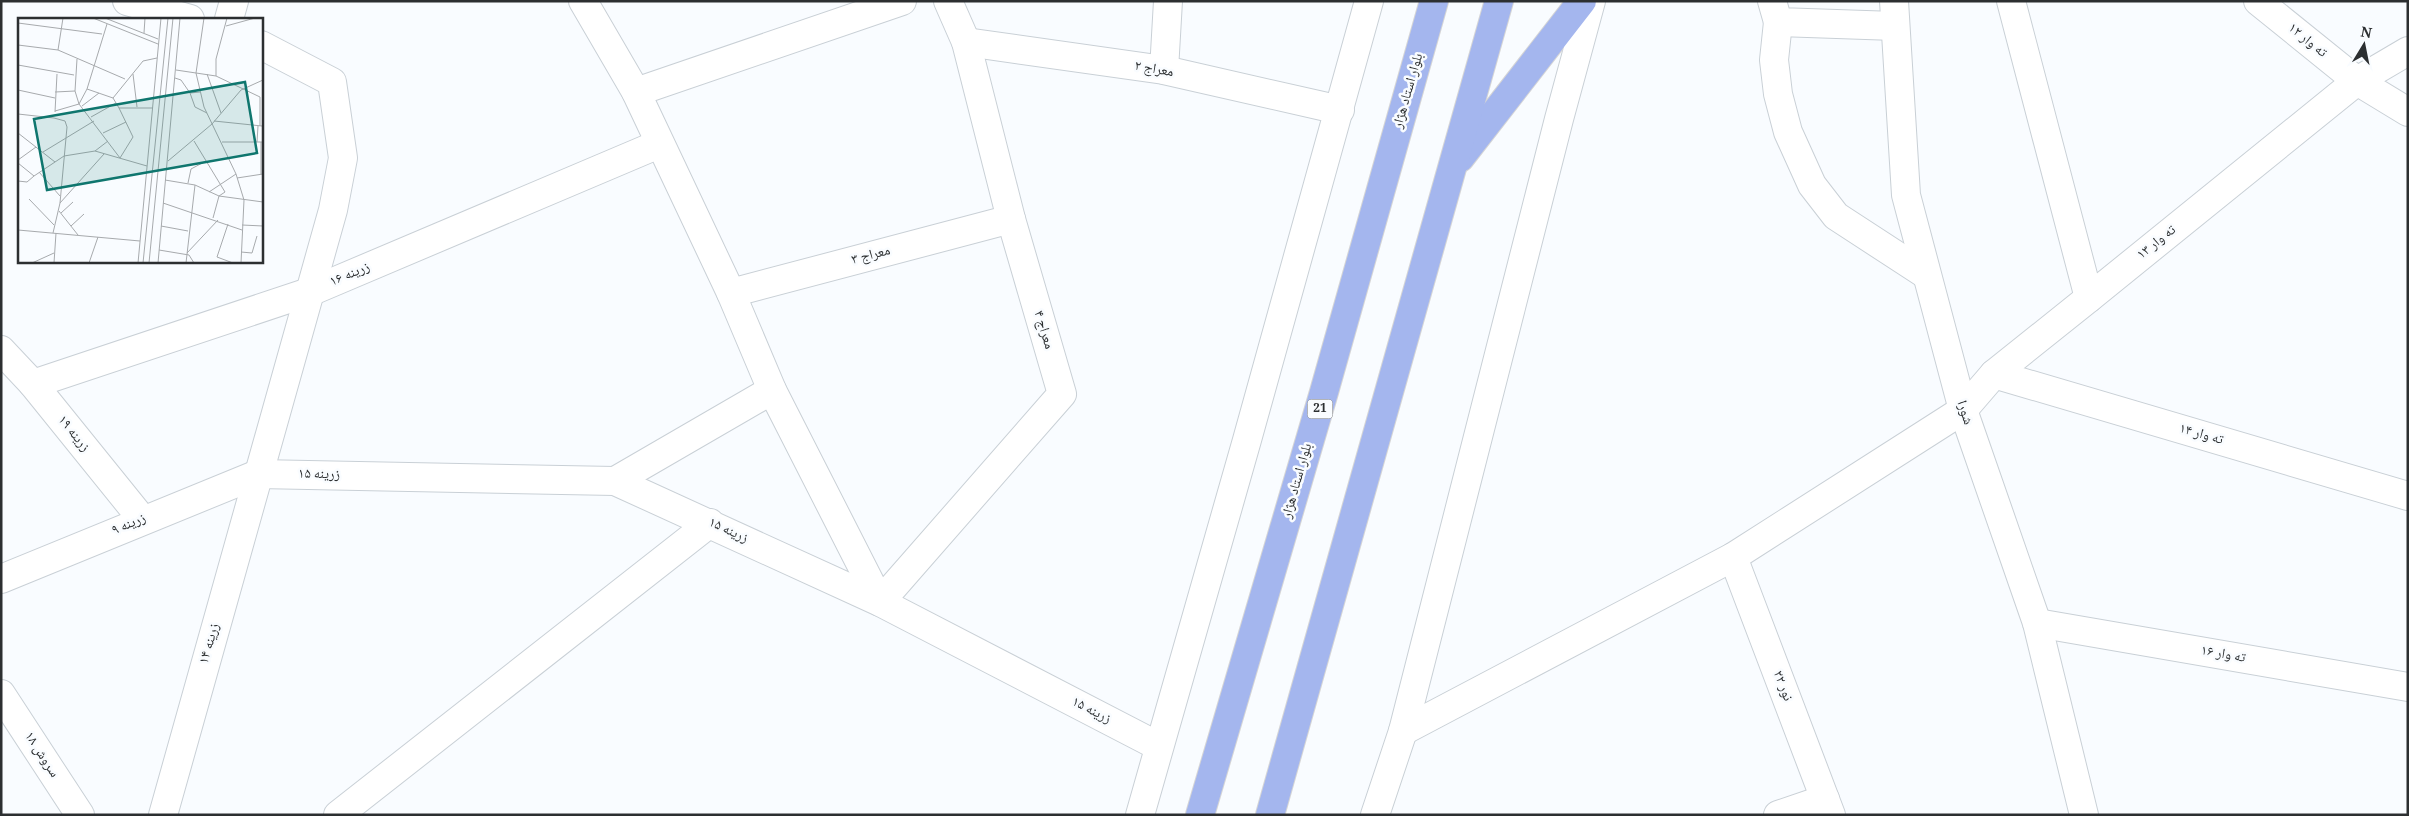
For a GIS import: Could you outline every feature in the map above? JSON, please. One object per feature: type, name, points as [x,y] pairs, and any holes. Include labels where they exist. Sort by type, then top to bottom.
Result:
[{"type":"main road","name":"بلوار استاد هژار","points":[[1200,815],[1327,383],[1434,1]]},
{"type":"main road","points":[[1270,815],[1499,1]]},
{"type":"main road","points":[[1451,170],[1582,1]]},
{"type":"street","points":[[127,1],[186,18]]},
{"type":"street","points":[[229,18],[234,1]]},
{"type":"street","points":[[583,1],[636,92],[731,293],[772,390],[880,602]]},
{"type":"street","points":[[636,92],[902,1]]},
{"type":"street","name":"معراج ۴","points":[[880,602],[1062,394],[1010,220],[966,42],[948,1]]},
{"type":"street","points":[[1164,70],[1168,1]]},
{"type":"street","points":[[1140,815],[1158,746],[1248,440],[1369,1]]},
{"type":"street","points":[[1375,815],[1403,731],[1556,128],[1591,1]]},
{"type":"street","points":[[2011,1],[2089,298]]},
{"type":"street","name":"ته وار ۱۲","points":[[2258,1],[2357,81],[2408,112]]},
{"type":"street","points":[[1895,14],[1775,12],[1774,60],[1778,94],[1788,132],[1812,185],[1836,216],[1926,274]]},
{"type":"street","name":"شورا","points":[[1895,14],[1906,195],[1963,410],[2037,623],[2084,815]]},
{"type":"street","name":"معراج ۲","points":[[966,42],[1164,70],[1340,110]]},
{"type":"street","name":"زرینه ۱۴","points":[[163,815],[258,474],[312,291],[333,210],[343,158],[332,82],[262,47]]},
{"type":"street","name":"ته وار ۱۳","points":[[1403,731],[1733,557],[1963,410],[1994,374],[2357,81],[2408,51]]},
{"type":"street","name":"زرینه ۱۶","points":[[33,384],[312,291],[659,144]]},
{"type":"street","name":"معراج ۳","points":[[731,293],[1010,220]]},
{"type":"street","name":"زرینه ۱۹","points":[[1,350],[33,384],[142,519]]},
{"type":"street","name":"ته وار ۱۴","points":[[1994,374],[2408,496]]},
{"type":"street","points":[[615,481],[772,390]]},
{"type":"street","name":"زرینه ۱۵","points":[[258,474],[615,481],[880,602],[1158,746]]},
{"type":"street","name":"زرینه ۹","points":[[1,579],[142,519],[258,474]]},
{"type":"street","points":[[338,815],[710,523]]},
{"type":"street","name":"نور ۲۲","points":[[1733,557],[1828,807]]},
{"type":"street","name":"ته وار ۱۶","points":[[2037,623],[2408,687]]},
{"type":"street","name":"سروش ۱۸","points":[[1,694],[80,815]]},
{"type":"street","points":[[1778,815],[1828,807]]}]
